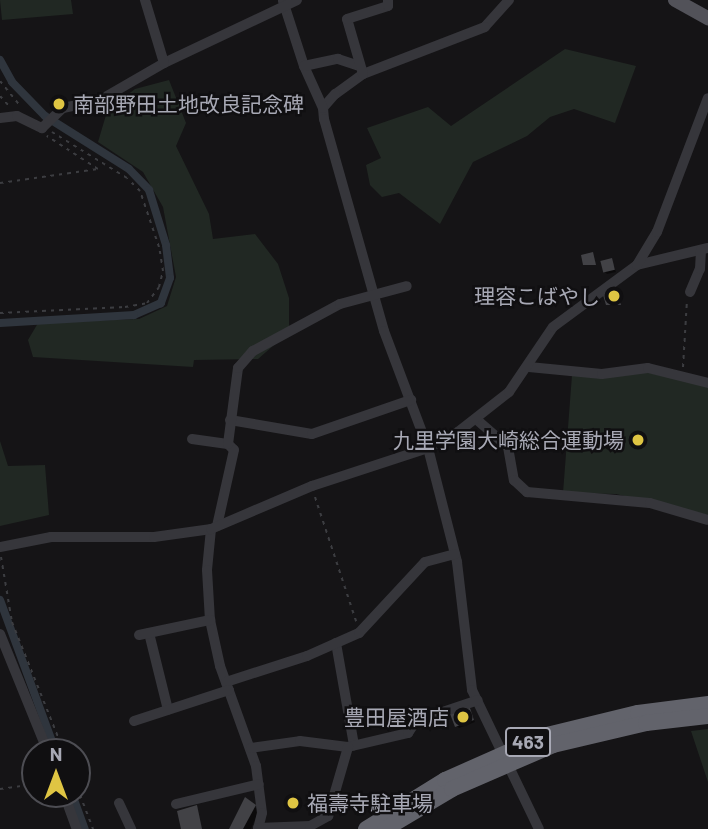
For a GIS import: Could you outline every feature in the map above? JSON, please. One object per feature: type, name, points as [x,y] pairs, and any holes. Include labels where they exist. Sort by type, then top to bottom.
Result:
[{"type":"highway","name":"463","points":[[366,829],[444,780],[593,722],[708,704]]},
{"type":"highway","name":"463","points":[[385,829],[507,757],[598,733],[708,716]]},
{"type":"main road","points":[[674,0],[708,19]]},
{"type":"street","points":[[145,0],[164,63]]},
{"type":"street","points":[[0,118],[20,113],[45,127],[54,114],[100,100],[164,63],[283,2],[296,0]]},
{"type":"street","points":[[360,69],[347,19],[387,6],[388,0]]},
{"type":"street","points":[[323,108],[360,69],[485,27],[509,0]]},
{"type":"street","points":[[283,2],[304,66],[323,108],[374,293],[428,448],[455,554],[472,690],[507,757],[539,829]]},
{"type":"street","points":[[304,66],[338,59],[360,69]]},
{"type":"street","points":[[0,548],[51,537],[154,537],[214,527],[312,486],[428,448],[476,419],[509,392],[529,367],[553,327],[637,265],[657,232],[708,98]]},
{"type":"street","points":[[637,265],[704,249],[700,269],[690,292]]},
{"type":"street","points":[[228,444],[238,368],[253,351],[340,304],[407,286]]},
{"type":"street","points":[[529,367],[602,374],[648,368],[708,383]]},
{"type":"street","points":[[230,420],[312,434],[411,400]]},
{"type":"street","points":[[476,419],[508,447],[514,480],[527,492],[650,503],[708,520]]},
{"type":"street","points":[[192,439],[228,444],[234,450],[214,527],[207,570],[210,620],[228,686],[251,748],[262,813],[258,828],[313,827],[328,816],[351,746],[336,643]]},
{"type":"street","points":[[134,721],[169,710],[360,632],[425,562],[455,554]]},
{"type":"street","points":[[169,710],[144,634],[210,620]]},
{"type":"street","points":[[0,634],[42,738]]},
{"type":"street","points":[[251,748],[300,741],[351,746],[408,733],[416,721],[478,699]]},
{"type":"street","points":[[176,804],[259,784]]},
{"type":"street","points":[[119,803],[131,829]]},
{"type":"street","points":[[69,808],[77,829]]},
{"type":"path","points":[[0,81],[20,113]]},
{"type":"path","points":[[0,96],[20,113]]},
{"type":"path","points":[[0,183],[98,169],[68,153],[45,127]]},
{"type":"path","points":[[0,313],[147,303],[163,271],[140,191],[127,178],[45,127]]},
{"type":"path","points":[[683,376],[690,292]]},
{"type":"path","points":[[312,486],[360,632]]},
{"type":"path","points":[[0,548],[12,622],[58,738]]},
{"type":"path","points":[[0,789],[21,786]]},
{"type":"path","points":[[85,808],[93,829]]},
{"type":"shaded area","points":[[0,0],[71,0],[73,14],[2,20]]},
{"type":"shaded area","points":[[565,49],[636,66],[615,123],[574,109],[550,117],[527,136],[473,162],[440,224],[399,193],[382,197],[370,185],[366,165],[381,158],[367,128],[428,107],[451,126]]},
{"type":"shaded area","points":[[169,80],[186,123],[176,146],[209,214],[213,239],[255,234],[278,264],[289,298],[289,332],[258,359],[194,360],[193,367],[33,357],[28,340],[38,323],[139,319],[167,306],[176,277],[163,207],[143,172],[98,142],[106,115],[123,98],[135,89]]},
{"type":"shaded area","name":"九里学園大崎総合運動場","points":[[646,372],[708,387],[708,515],[616,494],[563,493],[572,375]]},
{"type":"shaded area","points":[[0,441],[8,466],[45,465],[49,515],[0,526]]},
{"type":"shaded area","points":[[708,729],[708,782],[691,731]]},
{"type":"building","points":[[593,252],[596,265],[583,265],[581,255]]},
{"type":"building","points":[[612,258],[615,270],[603,273],[600,261]]},
{"type":"building","points":[[617,291],[621,305],[606,305],[603,295]]},
{"type":"building","points":[[470,708],[474,720],[455,727],[449,711]]},
{"type":"building","points":[[245,797],[256,805],[243,829],[229,829]]},
{"type":"building","points":[[197,805],[202,829],[181,829],[177,811]]},
{"type":"waterway","points":[[0,60],[12,82],[45,116],[129,169],[149,190],[166,245],[170,278],[161,303],[134,315],[0,323]]},
{"type":"waterway","points":[[0,600],[51,738]]},
{"type":"waterway","points":[[77,808],[85,829]]},
{"type":"place","name":"南部野田土地改良記念碑","points":[[59,104]]},
{"type":"place","name":"理容こばやし","points":[[614,296]]},
{"type":"place","name":"九里学園大崎総合運動場","points":[[638,440]]},
{"type":"place","name":"豊田屋酒店","points":[[463,717]]},
{"type":"place","name":"福壽寺駐車場","points":[[293,803]]}]
